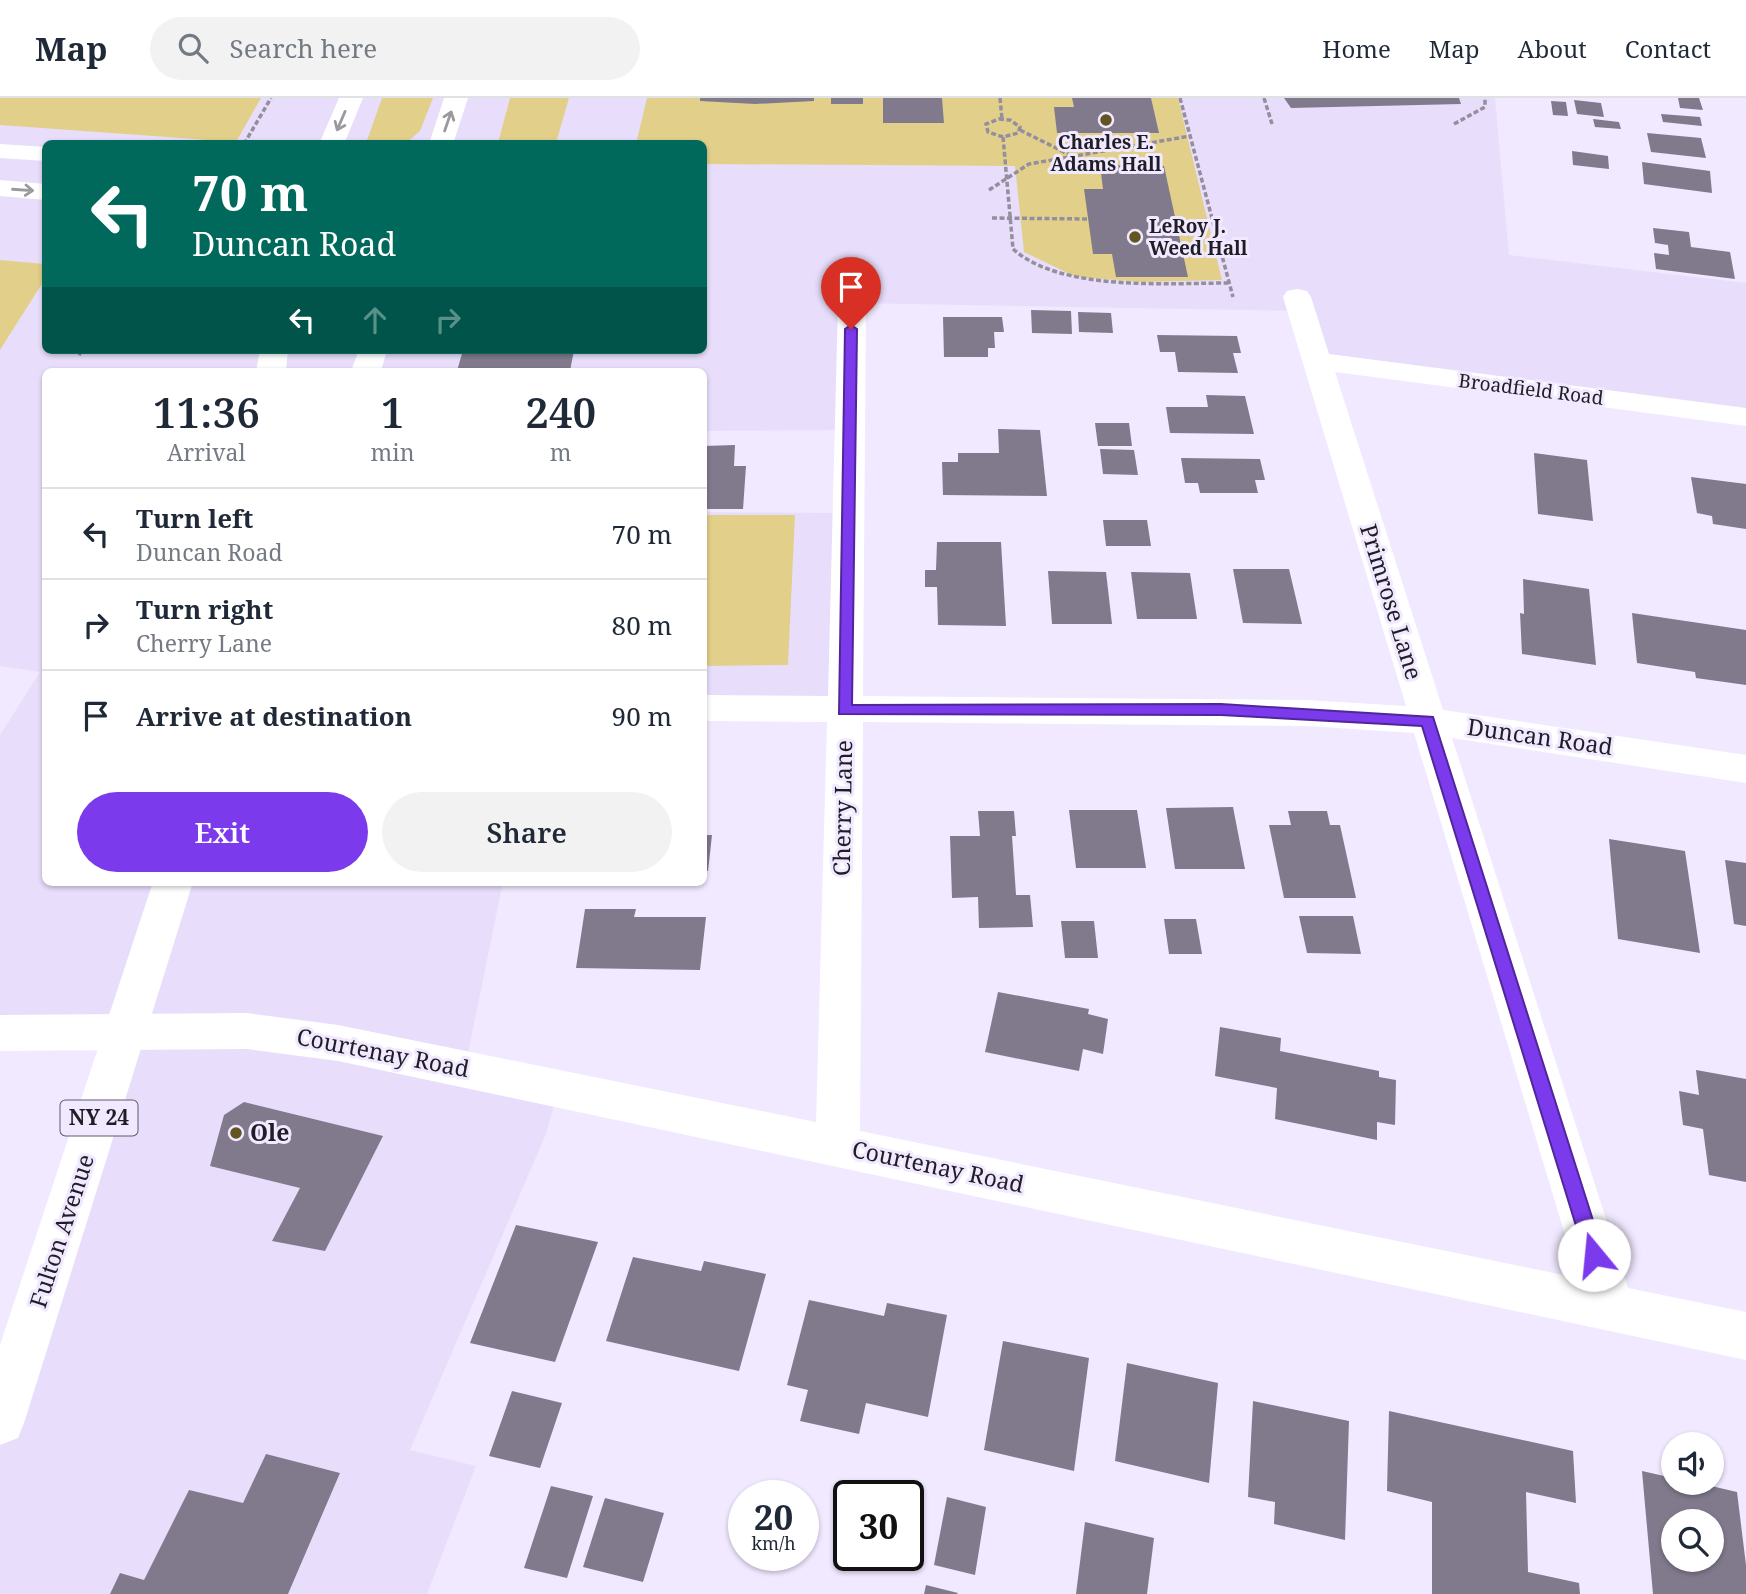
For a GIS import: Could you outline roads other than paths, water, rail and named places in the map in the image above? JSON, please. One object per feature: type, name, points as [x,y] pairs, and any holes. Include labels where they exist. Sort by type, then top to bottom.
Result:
[{"type":"street","points":[[333,140],[351,98]]},
{"type":"street","points":[[442,140],[456,98]]},
{"type":"street","points":[[0,151],[42,154]]},
{"type":"street","points":[[0,188],[42,192]]},
{"type":"street","name":"Primrose Lane","points":[[1297,298],[1611,1308]]},
{"type":"street","name":"Cherry Lane","points":[[838,1145],[852,303]]},
{"type":"street","name":"Broadfield Road","points":[[1316,360],[1746,417]]},
{"type":"street","name":"Duncan Road","points":[[707,708],[1221,710],[1428,721],[1746,769]]},
{"type":"street","name":"Fulton Avenue","points":[[0,1420],[127,1033],[172,886]]},
{"type":"street","name":"Courtenay Road","points":[[0,1033],[225,1030],[289,1034],[838,1145],[1746,1336]]},
{"type":"place","name":"Charles E. Adams Hall","points":[[1106,120]]},
{"type":"place","name":"LeRoy J. Weed Hall","points":[[1135,237]]},
{"type":"place","name":"Ole","points":[[236,1133]]}]
